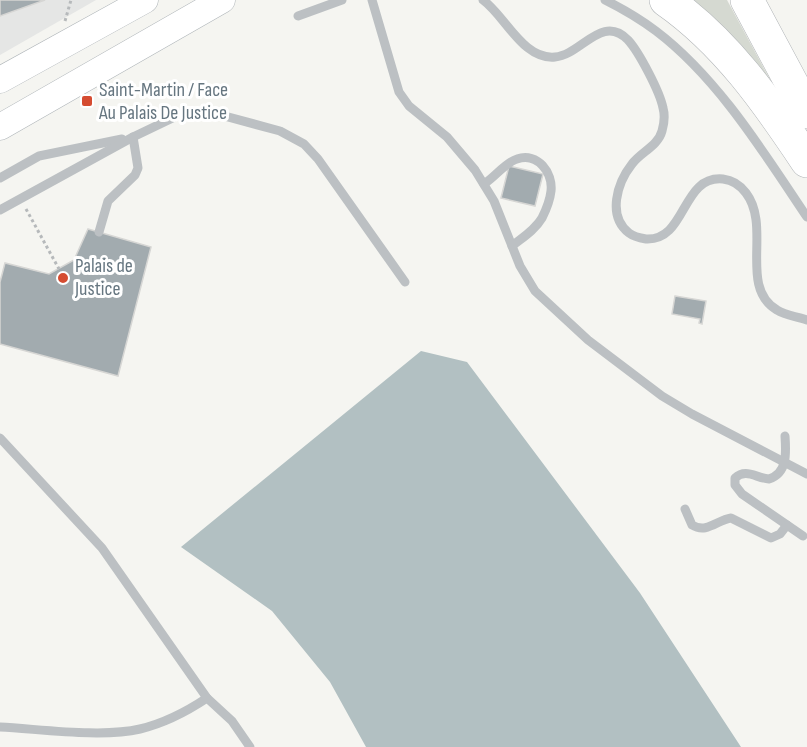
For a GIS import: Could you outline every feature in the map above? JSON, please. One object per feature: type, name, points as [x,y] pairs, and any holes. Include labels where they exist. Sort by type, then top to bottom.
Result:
[{"type":"highway","points":[[666,0],[698,24],[727,53],[768,103],[807,161]]},
{"type":"highway","points":[[747,0],[807,112]]},
{"type":"main road","points":[[0,80],[145,0]]},
{"type":"main road","points":[[0,128],[222,0]]},
{"type":"lane","points":[[298,16],[342,0]]},
{"type":"lane","points":[[372,0],[395,83],[403,98],[409,106],[447,137],[484,184],[501,217],[524,273],[535,291],[619,365],[662,396],[807,474]]},
{"type":"lane","points":[[483,0],[497,12],[525,45],[546,56],[567,54],[597,33],[609,32],[626,38],[660,97],[664,122],[658,139],[632,164],[620,186],[616,207],[618,219],[632,236],[651,239],[673,226],[693,192],[702,184],[721,178],[734,182],[749,199],[754,216],[758,239],[756,278],[761,293],[778,311],[807,320]]},
{"type":"lane","points":[[604,0],[644,22],[676,47],[740,121],[807,217]]},
{"type":"lane","points":[[0,210],[133,137],[183,113],[206,111],[280,131],[304,144],[318,159],[405,282]]},
{"type":"lane","points":[[0,178],[39,156],[133,137]]},
{"type":"lane","points":[[99,232],[108,201],[135,175],[138,168],[133,137]]},
{"type":"lane","points":[[484,184],[513,160],[520,158],[527,157],[541,163],[549,174],[551,193],[542,218],[532,230],[512,246]]},
{"type":"lane","points":[[785,436],[785,462],[774,477],[764,478],[746,473],[737,475],[734,481],[736,489],[803,536]]},
{"type":"lane","points":[[0,438],[102,548],[207,698],[232,721],[250,747]]},
{"type":"lane","points":[[685,508],[692,525],[700,529],[731,518],[760,534],[771,537],[780,534],[787,525]]},
{"type":"lane","points":[[0,727],[99,732],[137,730],[178,716],[207,698]]},
{"type":"path","points":[[64,26],[71,0]]},
{"type":"path","points":[[24,204],[59,269]]},
{"type":"shaded area","points":[[0,0],[96,0],[0,55]]},
{"type":"shaded area","points":[[685,0],[727,0],[775,89]]},
{"type":"shaded area","points":[[421,351],[467,362],[640,593],[741,747],[366,747],[330,682],[272,611],[181,547]]},
{"type":"building","points":[[0,0],[45,0],[0,16]]},
{"type":"building","points":[[509,166],[543,174],[535,206],[501,198]]},
{"type":"building","points":[[88,229],[151,247],[118,376],[0,344],[0,282],[5,263],[49,274],[74,260]]},
{"type":"building","points":[[675,296],[706,301],[702,324],[699,323],[700,319],[672,314]]},
{"type":"place","name":"Saint-Martin / Face Au Palais De Justice","points":[[87,101]]},
{"type":"place","name":"Palais de Justice","points":[[63,278]]}]
